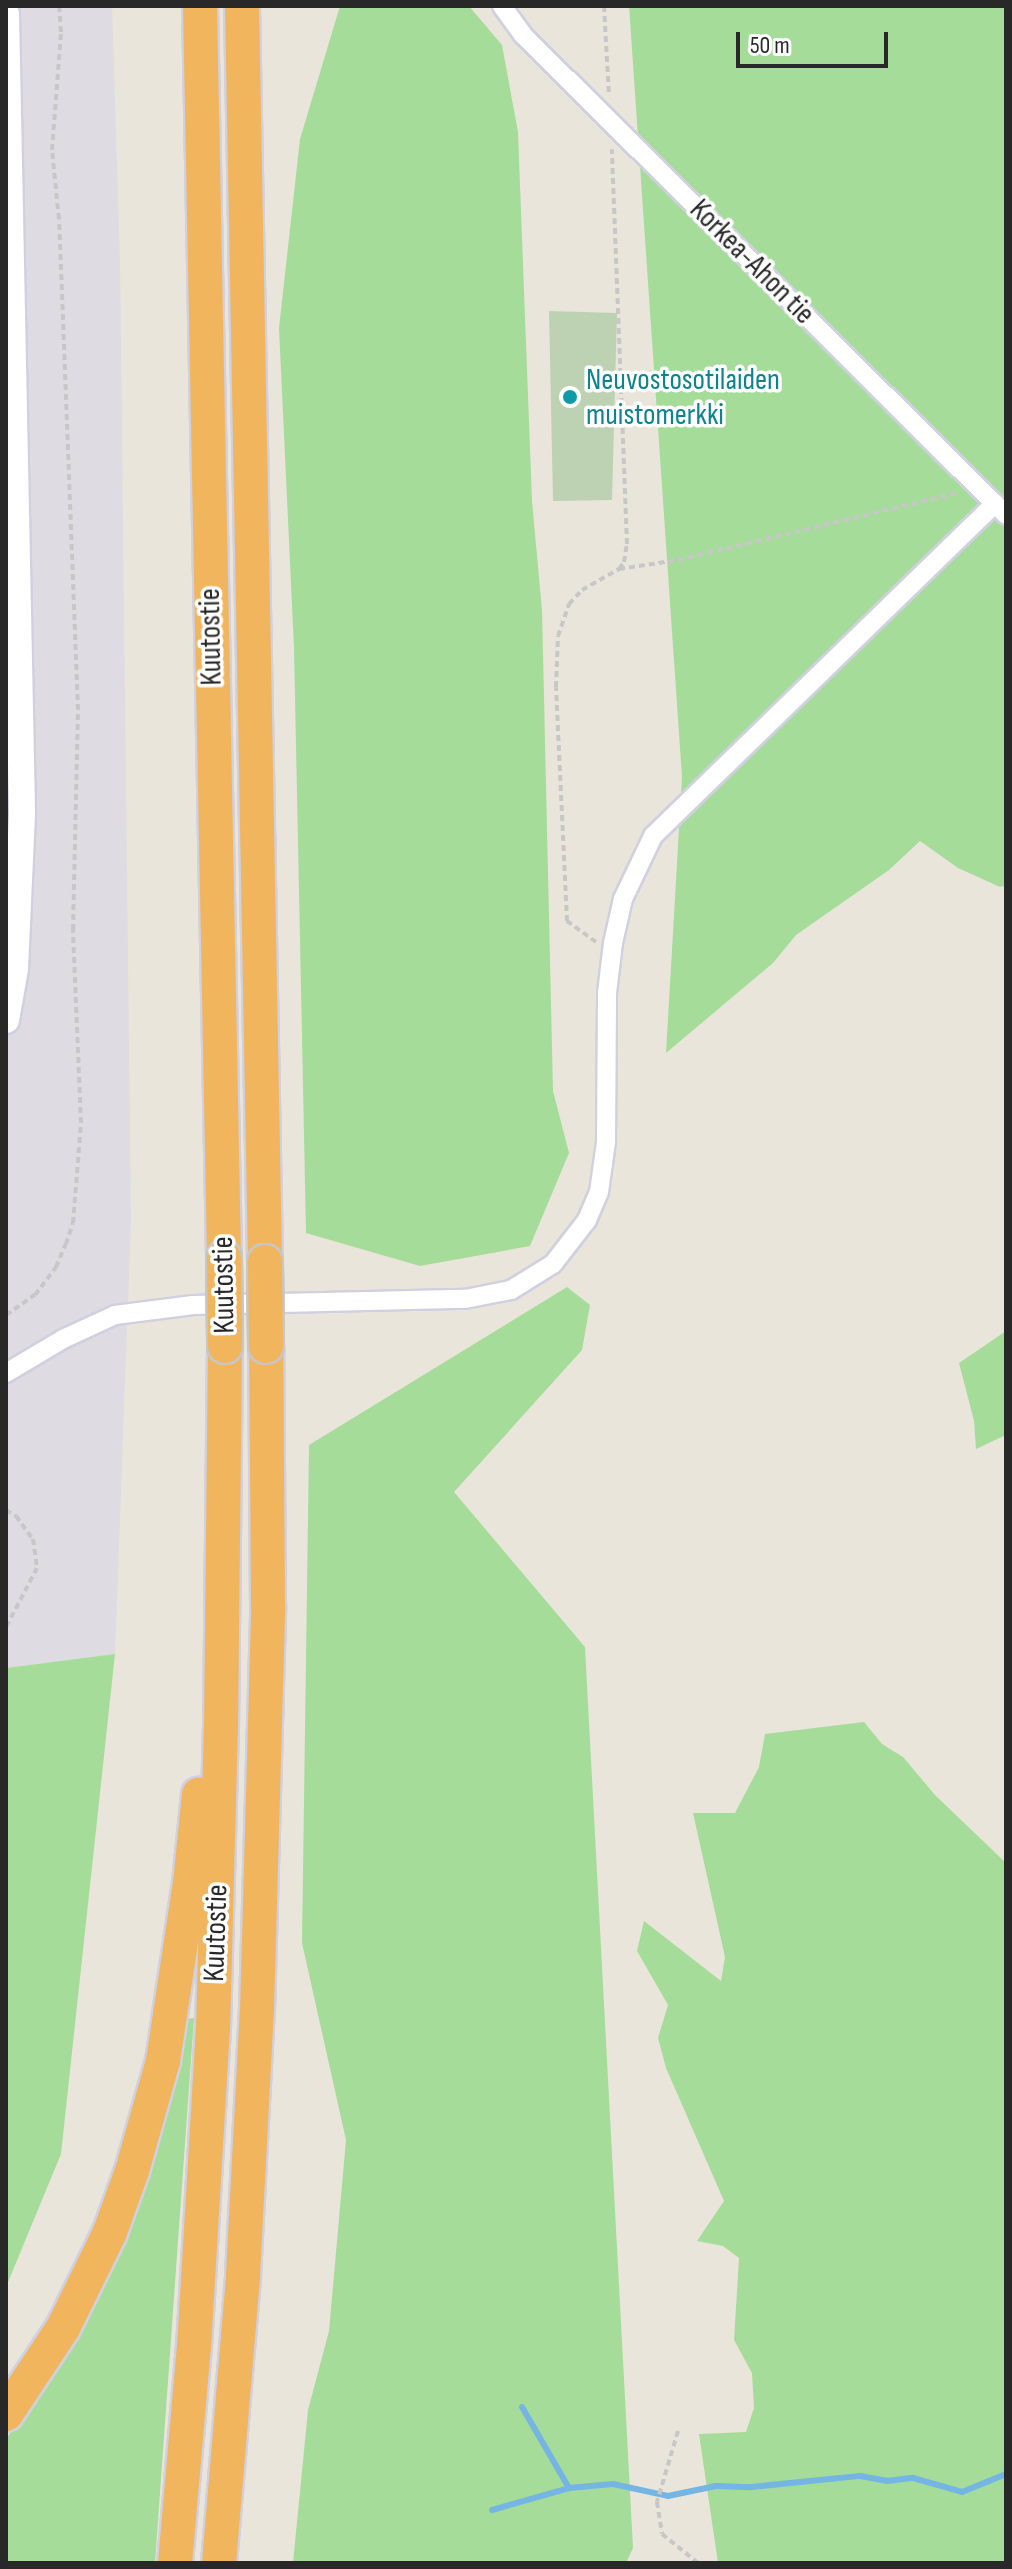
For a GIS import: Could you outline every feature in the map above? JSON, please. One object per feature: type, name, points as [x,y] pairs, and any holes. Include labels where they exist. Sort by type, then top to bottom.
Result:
[{"type":"highway","name":"Kuutostie","points":[[175,2563],[194,2347],[213,2030],[221,1728],[225,1346],[200,6]]},
{"type":"highway","name":"Kuutostie","points":[[219,2563],[243,2275],[257,2010],[268,1606],[265,1262],[242,6]]},
{"type":"highway","points":[[6,2414],[63,2328],[110,2232],[132,2171],[163,2061],[190,1883],[199,1786],[225,1346]]},
{"type":"highway","points":[[233,2563],[243,2275]]},
{"type":"street","name":"Korkea-Ahon tie","points":[[502,6],[523,35],[1000,509]]},
{"type":"street","points":[[6,14],[22,814],[15,969],[6,1020]]},
{"type":"street","points":[[6,1373],[73,1334],[115,1315],[193,1305],[465,1299],[511,1290],[553,1264],[587,1220],[599,1192],[606,1142],[607,993],[613,943],[623,899],[653,836],[1000,509]]},
{"type":"path","points":[[6,1315],[35,1295],[56,1267],[66,1244],[73,1223],[81,1123],[73,930],[78,710],[59,219],[52,150],[61,32],[59,6]]},
{"type":"path","points":[[604,6],[627,544],[624,562],[619,569]]},
{"type":"path","points":[[600,945],[567,921],[556,687],[558,636],[569,604],[582,590],[619,569],[678,560],[980,488]]},
{"type":"path","points":[[6,1510],[16,1516],[33,1539],[37,1568],[6,1627]]},
{"type":"path","points":[[678,2431],[657,2502],[662,2534],[698,2563]]},
{"type":"shaded area","points":[[6,6],[112,6],[120,260],[131,1220],[115,1654],[6,1668]]},
{"type":"green space","points":[[340,6],[469,6],[502,45],[518,132],[532,501],[542,610],[553,1091],[569,1153],[530,1246],[420,1266],[306,1233],[294,648],[279,328],[300,139]]},
{"type":"green space","points":[[629,6],[1006,6],[1006,885],[1000,887],[958,868],[920,841],[889,870],[796,935],[773,963],[666,1053],[682,777]]},
{"type":"green space","points":[[549,311],[617,313],[612,500],[553,501]]},
{"type":"green space","points":[[567,1287],[590,1305],[582,1350],[454,1492],[585,1647],[633,2548],[626,2563],[293,2563],[308,2410],[329,2331],[346,2140],[302,1943],[309,1445]]},
{"type":"green space","points":[[1006,1331],[1006,1435],[976,1449],[974,1421],[959,1363]]},
{"type":"green space","points":[[115,1654],[61,2154],[6,2287],[6,1668]]},
{"type":"green space","points":[[864,1722],[882,1744],[903,1757],[935,1795],[1006,1863],[1006,2563],[718,2563],[699,2434],[746,2432],[754,2408],[752,2373],[734,2340],[739,2258],[723,2246],[697,2241],[724,2201],[666,2068],[658,2038],[668,2005],[637,1951],[644,1921],[721,1981],[725,1957],[693,1813],[735,1813],[759,1767],[765,1734]]},
{"type":"green space","points":[[194,2018],[155,2563],[6,2563],[6,2439],[64,2355],[145,2184],[167,2111],[184,2019]]},
{"type":"waterway","points":[[522,2407],[569,2488]]},
{"type":"waterway","points":[[492,2510],[569,2488],[613,2484],[668,2496],[716,2486],[751,2487],[860,2476],[887,2481],[913,2478],[962,2492],[1006,2474]]},
{"type":"place","name":"Neuvostosotilaiden muistomerkki","points":[[570,397]]}]
